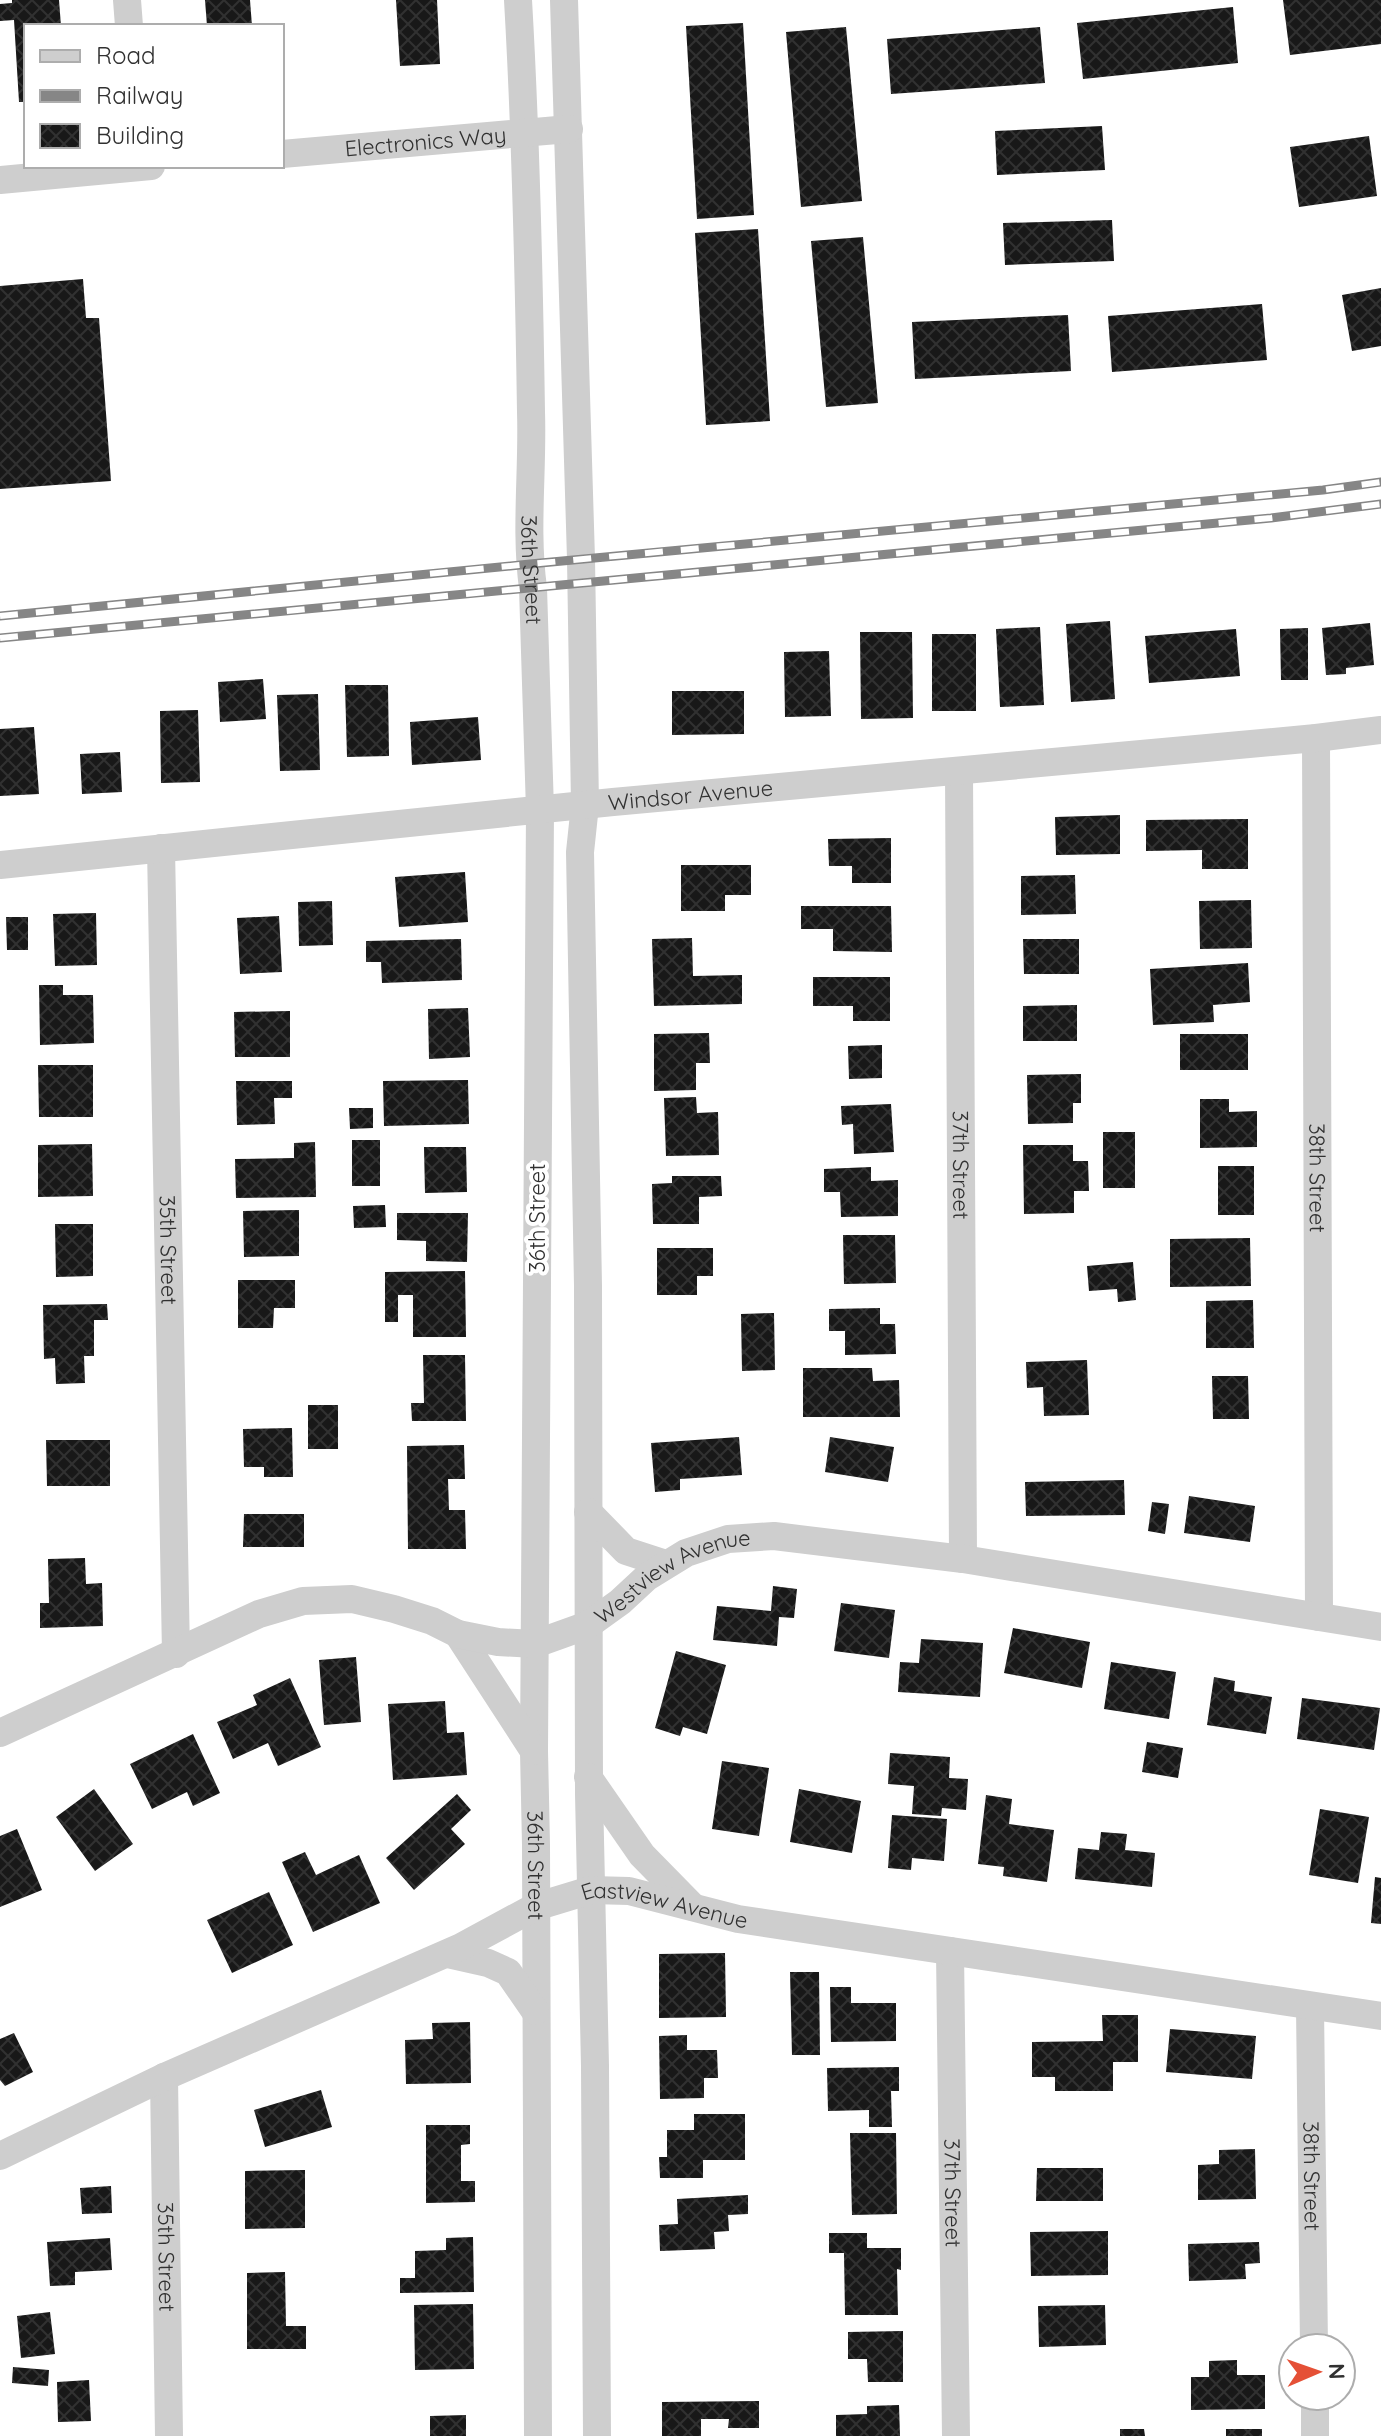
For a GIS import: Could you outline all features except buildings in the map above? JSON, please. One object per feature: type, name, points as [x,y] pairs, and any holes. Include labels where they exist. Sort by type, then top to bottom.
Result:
[{"type":"street","points":[[127,0],[129,24]]},
{"type":"street","name":"36th Street","points":[[518,0],[526,132],[532,428],[530,564],[540,810],[534,1751],[538,2436]]},
{"type":"street","points":[[564,0],[581,559],[585,805],[580,852],[588,1286],[588,1777],[595,2066],[597,2436]]},
{"type":"street","name":"Electronics Way","points":[[284,154],[569,129]]},
{"type":"street","points":[[0,180],[122,168]]},
{"type":"street","name":"Windsor Avenue","points":[[0,865],[585,805],[1381,730]]},
{"type":"street","name":"38th Street","points":[[1316,738],[1319,1617]]},
{"type":"street","name":"37th Street","points":[[959,771],[963,1559]]},
{"type":"street","name":"35th Street","points":[[161,848],[176,1654]]},
{"type":"street","points":[[588,1512],[626,1551],[666,1564]]},
{"type":"street","name":"Westview Avenue","points":[[0,1733],[259,1614],[303,1601],[352,1599],[432,1621],[458,1634],[498,1642],[535,1644],[588,1625],[666,1564],[707,1545],[751,1536],[774,1536],[963,1559],[1381,1627]]},
{"type":"street","points":[[458,1634],[534,1751]]},
{"type":"street","points":[[588,1777],[642,1855],[694,1908]]},
{"type":"street","name":"Eastview Avenue","points":[[0,2156],[164,2077],[448,1954],[535,1907],[591,1890],[629,1891],[738,1919],[1381,2016]]},
{"type":"street","name":"37th Street","points":[[950,1951],[956,2436]]},
{"type":"street","points":[[448,1954],[488,1963],[508,1972],[535,2012]]},
{"type":"street","name":"38th Street","points":[[1310,2006],[1314,2332]]},
{"type":"street","name":"35th Street","points":[[164,2077],[169,2436]]},
{"type":"street","points":[[1315,2412],[1315,2436]]},
{"type":"railway","points":[[0,616],[1381,482]]},
{"type":"railway","points":[[0,638],[1271,518],[1381,504]]}]
